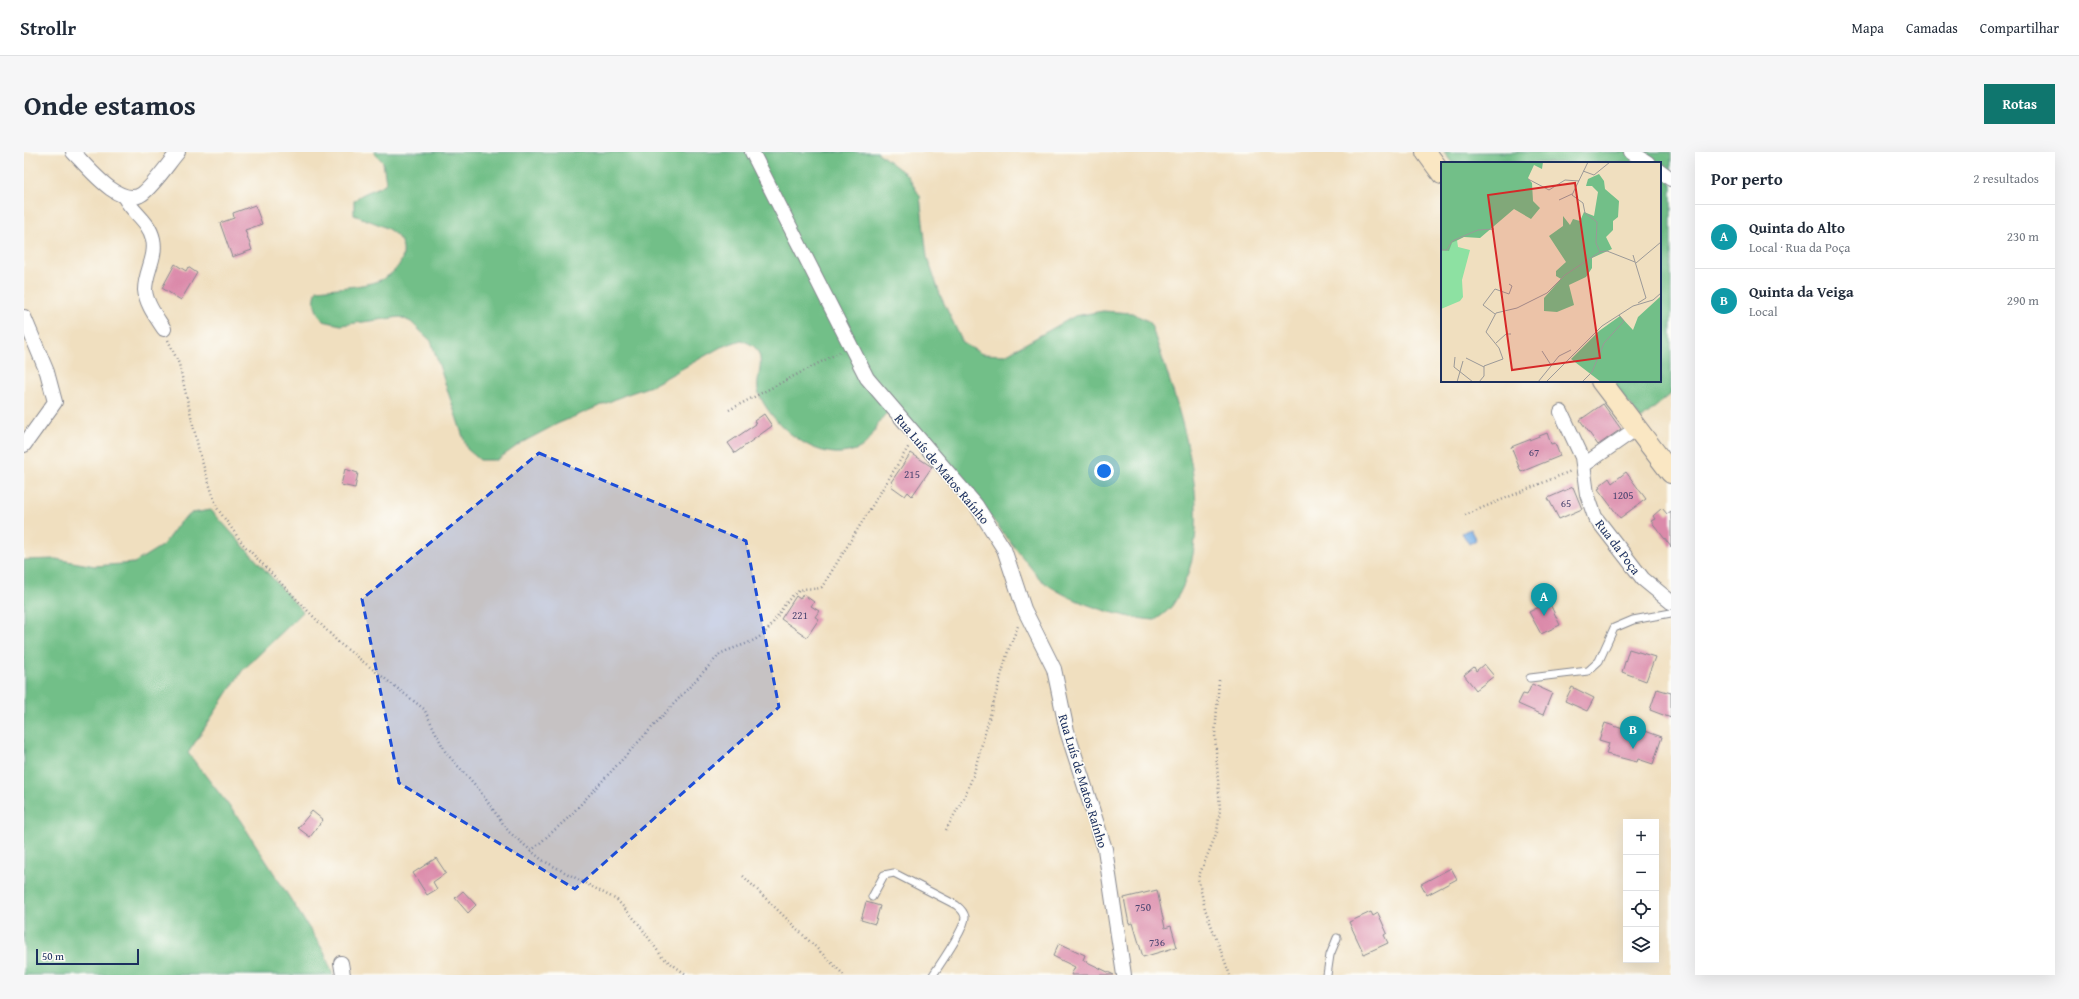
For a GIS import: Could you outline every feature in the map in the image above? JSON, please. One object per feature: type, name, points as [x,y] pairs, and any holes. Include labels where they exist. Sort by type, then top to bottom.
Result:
[{"type":"main road","points":[[1426,152],[1441,173]]},
{"type":"main road","points":[[1602,382],[1671,473]]},
{"type":"street","points":[[73,152],[114,191],[125,198],[133,210],[146,223],[151,234],[154,256],[145,291],[148,302],[164,330]]},
{"type":"street","points":[[125,198],[133,198],[142,194],[178,152]]},
{"type":"street","name":"Rua Luís de Matos Raínho","points":[[752,152],[850,347],[874,387],[971,499],[992,528],[1008,559],[1025,613],[1054,669],[1066,731],[1102,838],[1124,975]]},
{"type":"street","points":[[1631,152],[1646,162]]},
{"type":"street","points":[[1661,172],[1671,178]]},
{"type":"street","points":[[24,316],[47,372],[55,402],[24,445]]},
{"type":"street","name":"Rua da Poça","points":[[1561,412],[1584,465],[1589,502],[1599,523],[1643,579],[1671,602]]},
{"type":"street","points":[[1584,465],[1637,428]]},
{"type":"lane","points":[[1530,678],[1588,671],[1599,661],[1614,628],[1633,620],[1671,612]]},
{"type":"lane","points":[[872,897],[882,878],[891,872],[956,905],[962,911],[965,918],[962,928],[933,975]]},
{"type":"lane","points":[[1327,975],[1328,962],[1337,938]]},
{"type":"path","points":[[164,330],[179,364],[200,455],[217,508],[243,544],[339,643],[424,709],[446,753],[477,787],[509,832],[542,860],[617,900],[638,923],[662,958],[687,975]]},
{"type":"path","points":[[729,410],[850,347]]},
{"type":"path","points":[[531,850],[568,818],[720,654],[731,648],[752,642],[762,636],[774,623],[793,595],[800,590],[822,587],[916,436]]},
{"type":"path","points":[[1466,515],[1584,465]]},
{"type":"path","points":[[946,830],[965,795],[973,776],[1009,647],[1025,613]]},
{"type":"path","points":[[1219,680],[1215,735],[1220,810],[1217,832],[1198,878],[1204,909],[1230,975]]},
{"type":"path","points":[[743,876],[844,975]]},
{"type":"highlighted area","points":[[539,453],[746,541],[779,707],[575,889],[399,783],[362,599]]},
{"type":"green space","points":[[373,152],[877,152],[907,175],[920,196],[927,257],[941,297],[963,343],[982,354],[1005,355],[1075,316],[1103,311],[1132,313],[1150,322],[1183,427],[1191,465],[1196,503],[1195,540],[1188,574],[1172,606],[1155,620],[1141,619],[1094,607],[1063,594],[1050,586],[1039,578],[955,472],[895,407],[883,417],[868,442],[860,448],[848,452],[835,453],[822,451],[796,438],[784,428],[765,406],[758,389],[760,357],[758,352],[751,344],[741,340],[721,347],[651,386],[625,395],[557,424],[521,443],[497,460],[480,460],[467,449],[431,341],[411,322],[400,317],[341,325],[323,321],[316,310],[315,299],[317,290],[356,286],[378,281],[393,272],[402,259],[402,245],[391,231],[383,226],[354,215],[354,201],[361,195],[386,183],[383,162]]},
{"type":"green space","points":[[1444,152],[1671,152],[1671,394],[1641,419],[1612,382],[1661,382],[1661,162],[1451,162]]},
{"type":"green space","points":[[211,510],[303,612],[242,671],[188,753],[240,820],[323,950],[333,975],[24,975],[24,560],[56,559],[95,566],[134,563],[163,545],[180,522],[192,513]]},
{"type":"water","points":[[1470,529],[1476,540],[1469,544],[1462,533]]},
{"type":"building","points":[[255,205],[262,224],[245,230],[252,250],[232,257],[220,223],[234,218],[233,213]]},
{"type":"building","points":[[175,264],[186,271],[188,267],[197,273],[181,300],[162,288]]},
{"type":"building","points":[[1603,404],[1621,429],[1598,445],[1580,420]]},
{"type":"building","points":[[764,414],[772,426],[735,453],[728,443],[756,424],[754,421]]},
{"type":"building","points":[[1547,433],[1551,444],[1555,443],[1560,456],[1521,472],[1511,447]]},
{"type":"building","points":[[911,453],[932,467],[912,496],[908,492],[905,496],[891,486],[893,483],[891,482]]},
{"type":"building","points":[[345,469],[358,473],[355,488],[341,485]]},
{"type":"building","points":[[1626,472],[1646,499],[1620,518],[1598,489],[1600,488],[1599,486],[1609,478],[1612,483]]},
{"type":"building","points":[[1573,487],[1582,509],[1559,519],[1548,498]]},
{"type":"building","points":[[1662,508],[1667,514],[1671,511],[1671,547],[1651,521],[1655,519],[1653,516]]},
{"type":"building","points":[[803,594],[814,602],[811,606],[819,611],[815,617],[819,619],[807,637],[781,619],[796,596],[800,599]]},
{"type":"building","points":[[1549,602],[1560,625],[1541,634],[1529,612]]},
{"type":"building","points":[[1629,649],[1655,657],[1646,681],[1622,672]]},
{"type":"building","points":[[1484,664],[1494,676],[1476,690],[1464,675],[1474,667],[1476,671]]},
{"type":"building","points":[[1532,684],[1552,693],[1543,715],[1518,704],[1523,694],[1527,695]]},
{"type":"building","points":[[1572,687],[1594,698],[1587,711],[1565,701]]},
{"type":"building","points":[[1657,689],[1671,693],[1671,718],[1650,710]]},
{"type":"building","points":[[1605,723],[1626,730],[1628,725],[1662,737],[1653,764],[1638,759],[1637,762],[1606,754],[1609,743],[1599,740]]},
{"type":"building","points":[[312,811],[323,820],[310,837],[298,828]]},
{"type":"building","points":[[436,858],[446,873],[433,882],[437,889],[427,895],[413,873]]},
{"type":"building","points":[[1451,868],[1457,879],[1427,895],[1421,884]]},
{"type":"building","points":[[1157,890],[1165,928],[1171,926],[1177,947],[1143,957],[1133,923],[1129,924],[1124,898]]},
{"type":"building","points":[[463,891],[476,905],[468,913],[455,898]]},
{"type":"building","points":[[866,902],[880,906],[875,924],[861,920]]},
{"type":"building","points":[[1371,912],[1373,916],[1378,913],[1387,933],[1384,935],[1388,943],[1364,954],[1349,922]]},
{"type":"building","points":[[1059,943],[1085,955],[1083,960],[1114,975],[1071,975],[1075,967],[1053,956]]},
{"type":"place","name":"Quinta do Alto","points":[[1544,616]]},
{"type":"place","name":"Quinta da Veiga","points":[[1633,749]]}]
